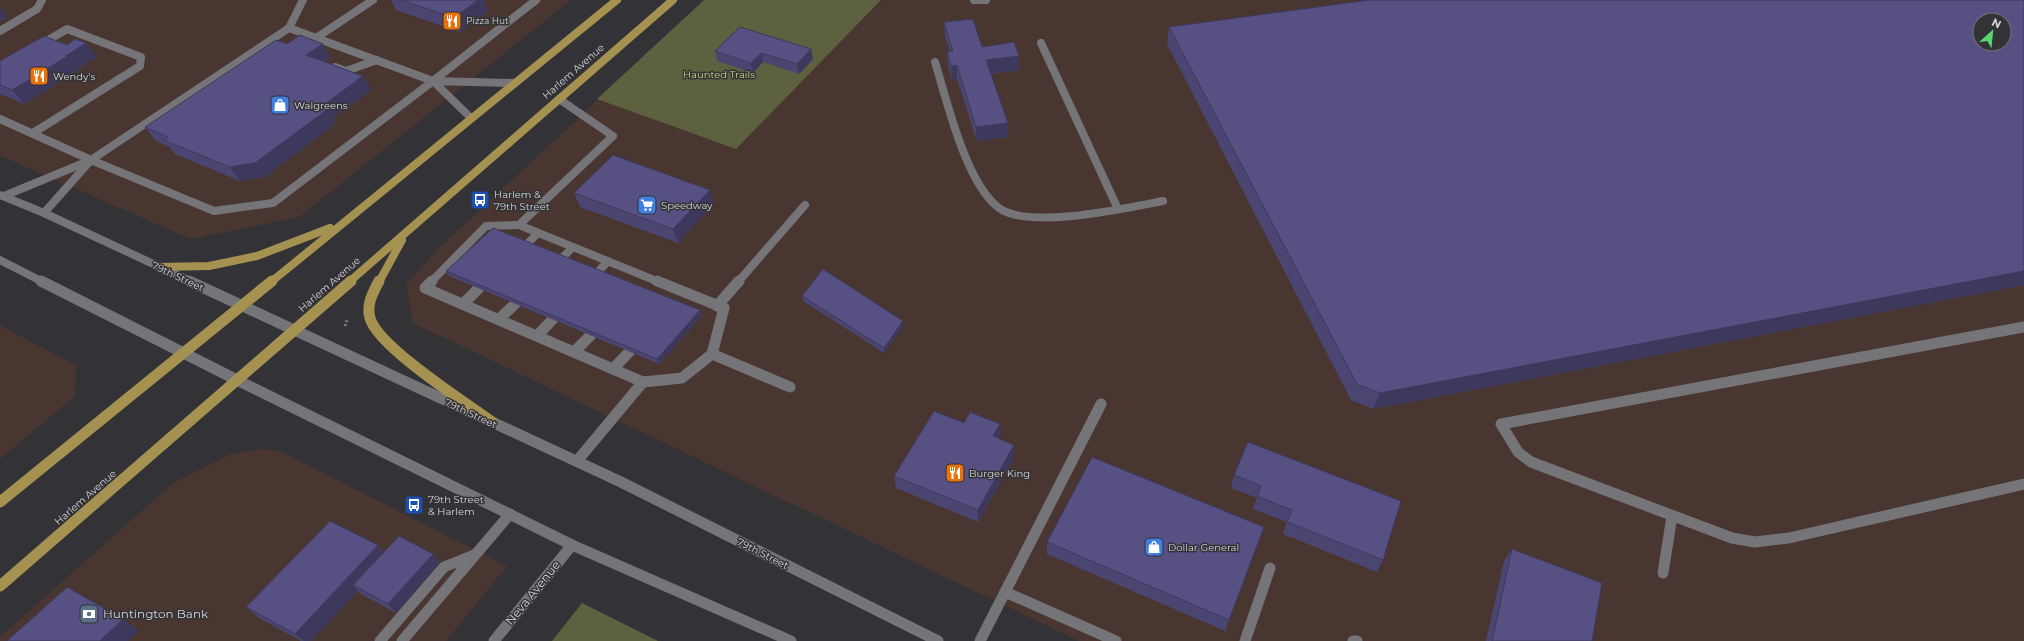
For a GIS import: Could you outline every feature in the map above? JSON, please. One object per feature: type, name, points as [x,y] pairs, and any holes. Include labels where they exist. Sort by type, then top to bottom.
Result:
[{"type":"main road","points":[[0,31],[37,9],[42,0]]},
{"type":"main road","points":[[2,196],[91,160],[289,28],[303,0]]},
{"type":"main road","points":[[316,38],[373,0]]},
{"type":"main road","points":[[0,119],[91,160],[214,211],[273,203],[536,0]]},
{"type":"main road","points":[[0,502],[341,223],[617,0]]},
{"type":"main road","name":"Harlem Avenue","points":[[0,586],[673,0]]},
{"type":"main road","points":[[974,0],[986,0]]},
{"type":"main road","points":[[289,28],[433,81],[514,83]]},
{"type":"main road","points":[[33,133],[140,66],[141,57],[67,29],[34,48]]},
{"type":"main road","points":[[268,42],[281,47]]},
{"type":"main road","points":[[1040,44],[1118,209]]},
{"type":"main road","points":[[329,65],[346,71],[377,60]]},
{"type":"main road","points":[[935,62],[967,160],[985,193],[1000,208],[1024,216],[1095,213],[1163,201]]},
{"type":"main road","points":[[433,81],[471,118]]},
{"type":"main road","points":[[519,225],[613,136],[559,99]]},
{"type":"main road","points":[[44,213],[91,160]]},
{"type":"main road","name":"79th Street","points":[[2,196],[44,213],[577,461],[938,641]]},
{"type":"main road","points":[[717,306],[805,204]]},
{"type":"main road","points":[[159,267],[209,266],[257,256],[341,223]]},
{"type":"main road","points":[[519,225],[646,277],[680,294],[724,308],[712,354],[682,378],[644,382],[425,288],[486,226],[519,225]]},
{"type":"main road","points":[[407,232],[385,268],[369,302],[370,318],[374,327],[382,338],[403,356],[492,422]]},
{"type":"main road","points":[[526,245],[538,233]]},
{"type":"main road","points":[[561,259],[573,247]]},
{"type":"main road","points":[[0,260],[237,380],[572,545],[791,641]]},
{"type":"main road","points":[[597,273],[608,261]]},
{"type":"main road","points":[[638,284],[646,277]]},
{"type":"main road","points":[[463,304],[479,288]]},
{"type":"main road","points":[[499,319],[515,304]]},
{"type":"main road","points":[[537,336],[553,319]]},
{"type":"main road","points":[[2024,327],[1501,424],[1518,452],[1531,462],[1732,538],[1755,542],[1789,538],[2024,484]]},
{"type":"main road","points":[[574,352],[590,335]]},
{"type":"main road","points":[[613,369],[630,351]]},
{"type":"main road","points":[[712,354],[790,387]]},
{"type":"main road","points":[[577,461],[644,382]]},
{"type":"main road","points":[[980,641],[1101,404]]},
{"type":"main road","points":[[402,641],[510,514]]},
{"type":"main road","points":[[1663,573],[1672,516]]},
{"type":"main road","name":"Neva Avenue","points":[[494,641],[572,545]]},
{"type":"main road","points":[[380,641],[444,567],[476,554]]},
{"type":"main road","points":[[1245,641],[1270,568]]},
{"type":"main road","points":[[1005,592],[1116,641]]},
{"type":"path","points":[[345,326],[347,320]]},
{"type":"shaded area","points":[[0,0],[571,0],[299,217],[191,239],[0,156]]},
{"type":"shaded area","points":[[705,0],[2024,0],[2024,641],[1079,641],[413,323],[406,284],[438,249]]},
{"type":"shaded area","points":[[0,325],[76,366],[75,396],[0,459]]},
{"type":"shaded area","points":[[261,449],[279,451],[507,566],[446,641],[0,641],[0,637],[173,483],[231,454]]},
{"type":"green space","name":"Haunted Trails","points":[[704,0],[881,0],[736,149],[597,99]]},
{"type":"green space","points":[[582,603],[658,641],[552,641]]},
{"type":"building","points":[[401,0],[478,0],[454,18]]},
{"type":"building","points":[[1369,0],[2024,0],[2024,271],[1380,393],[1357,384],[1169,27]]},
{"type":"building","points":[[973,19],[982,47],[1014,42],[1019,56],[986,60],[1008,123],[976,127],[957,65],[951,66],[947,52],[953,51],[944,22]]},
{"type":"building","points":[[740,27],[811,49],[797,64],[761,53],[751,63],[715,51]]},
{"type":"building","name":"Walgreens","points":[[300,35],[323,44],[306,55],[363,76],[321,107],[328,109],[255,163],[230,167],[164,140],[168,137],[145,127],[276,40],[287,44]]},
{"type":"building","points":[[44,36],[67,45],[75,39],[86,43],[66,56],[68,56],[12,90],[0,85],[0,61]]},
{"type":"building","name":"Speedway","points":[[613,155],[710,190],[673,229],[574,193]]},
{"type":"building","points":[[493,228],[700,310],[657,359],[446,271]]},
{"type":"building","points":[[823,269],[903,321],[884,348],[802,296]]},
{"type":"building","name":"Burger King","points":[[934,411],[964,423],[970,412],[1000,424],[993,436],[1014,445],[978,510],[894,476]]},
{"type":"building","points":[[1248,442],[1401,501],[1383,560],[1287,522],[1292,510],[1257,496],[1261,486],[1234,475]]},
{"type":"building","name":"Dollar General","points":[[1092,457],[1264,527],[1229,620],[1047,542]]},
{"type":"building","points":[[330,521],[378,545],[295,634],[246,607]]},
{"type":"building","points":[[399,536],[433,554],[388,604],[353,585]]},
{"type":"building","points":[[1512,549],[1602,583],[1592,641],[1492,641]]},
{"type":"building","points":[[67,587],[123,619],[100,641],[7,641]]},
{"type":"place","name":"Pizza Hut","points":[[452,21]]},
{"type":"place","name":"Wendy's","points":[[39,76]]},
{"type":"place","name":"Walgreens","points":[[280,105]]},
{"type":"place","name":"Harlem & 79th Street","points":[[480,200]]},
{"type":"place","name":"Speedway","points":[[647,205]]},
{"type":"place","name":"Burger King","points":[[955,473]]},
{"type":"place","name":"79th Street & Harlem","points":[[414,505]]},
{"type":"place","name":"Dollar General","points":[[1154,547]]},
{"type":"place","name":"Huntington Bank","points":[[89,614]]}]
